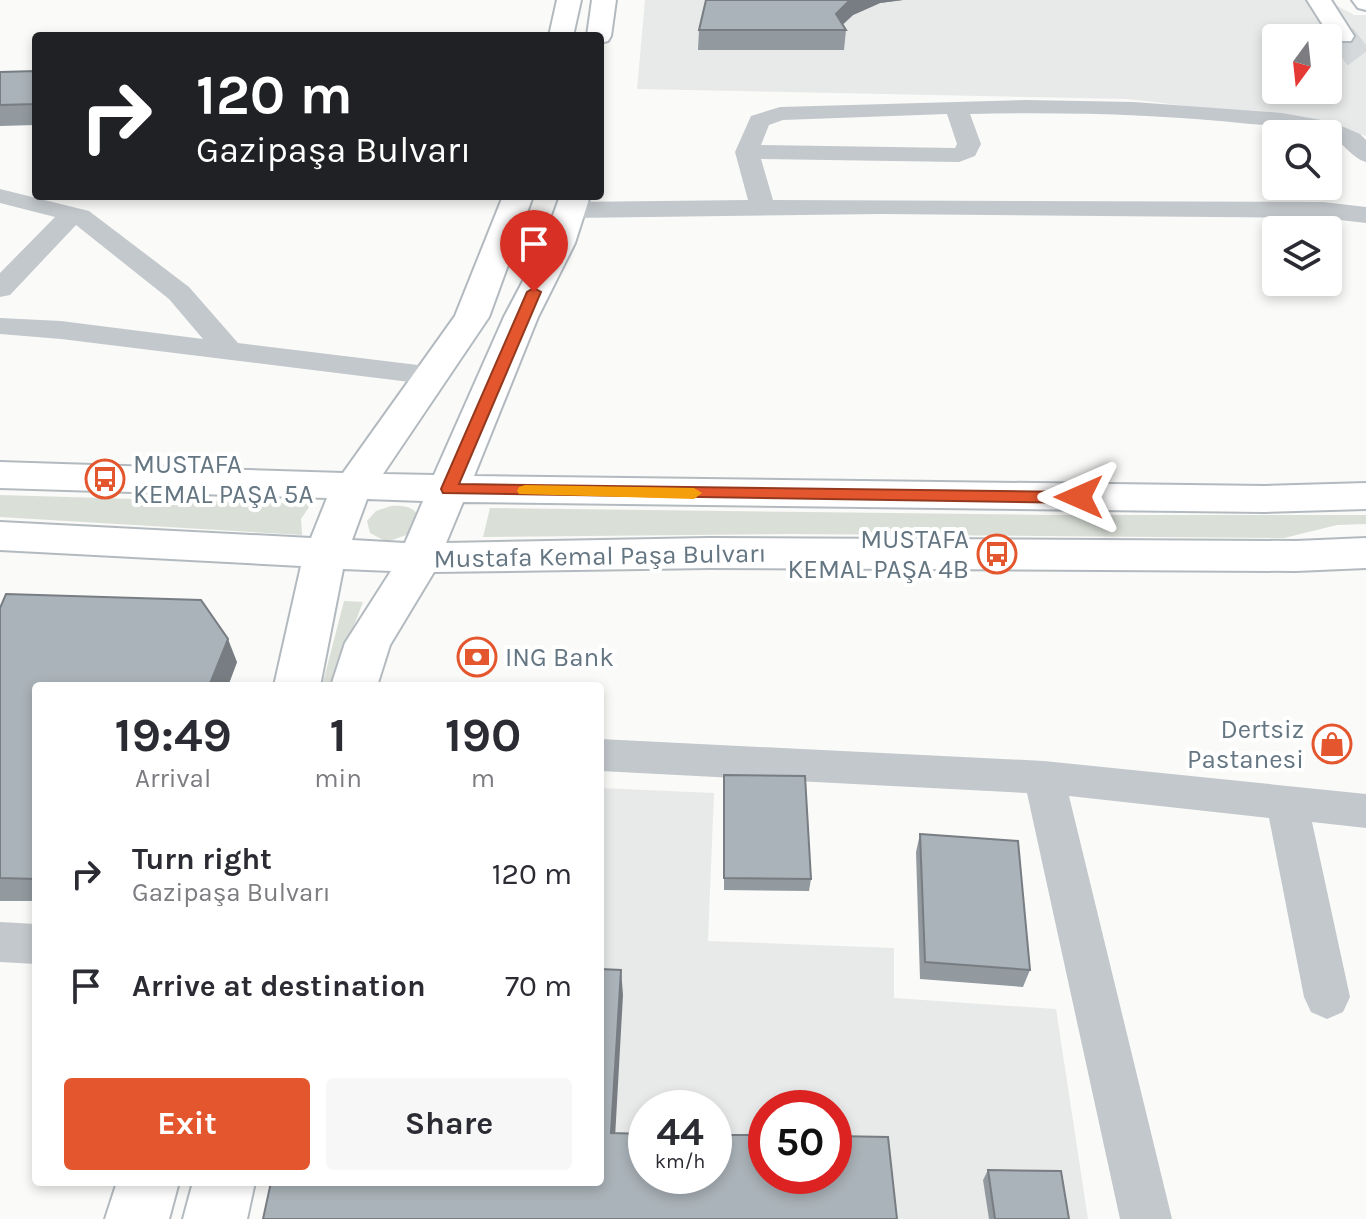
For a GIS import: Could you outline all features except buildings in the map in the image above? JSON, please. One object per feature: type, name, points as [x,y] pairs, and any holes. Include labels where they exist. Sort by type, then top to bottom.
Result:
[{"type":"main road","points":[[1319,0],[1334,24]]},
{"type":"main road","points":[[600,32],[604,1]]},
{"type":"main road","points":[[562,32],[569,2]]},
{"type":"main road","points":[[298,682],[325,555],[353,487],[434,376],[472,317],[516,200]]},
{"type":"main road","points":[[355,682],[368,643],[420,558],[521,317],[559,243],[573,203]]},
{"type":"main road","points":[[0,475],[449,489],[1265,499],[1366,496]]},
{"type":"main road","name":"Mustafa Kemal Paşa Bulvarı","points":[[0,536],[420,558],[709,553],[1296,556],[1366,553]]},
{"type":"main road","points":[[137,1219],[147,1186]]},
{"type":"main road","points":[[215,1219],[223,1186]]},
{"type":"street","points":[[762,207],[747,152],[759,121],[809,111],[1079,105],[1183,110],[1288,121],[1351,138],[1366,155]]},
{"type":"street","points":[[747,152],[959,155],[967,151],[969,144],[956,107]]},
{"type":"street","points":[[0,196],[80,216],[179,293],[229,351]]},
{"type":"street","points":[[573,203],[1323,210],[1366,215]]},
{"type":"street","points":[[0,289],[72,214]]},
{"type":"street","points":[[0,326],[434,376]]},
{"type":"street","points":[[604,755],[1044,777],[1366,811]]},
{"type":"street","points":[[1044,777],[1146,1219]]},
{"type":"street","points":[[1287,803],[1327,997]]},
{"type":"street","points":[[0,942],[32,944]]},
{"type":"shaded area","points":[[645,0],[1327,0],[1354,15],[1366,15],[1366,136],[1342,129],[1342,120],[1309,120],[1127,99],[637,89]]},
{"type":"shaded area","points":[[0,495],[311,504],[301,519],[302,535],[0,517]]},
{"type":"shaded area","points":[[391,506],[411,509],[419,518],[409,534],[383,540],[370,533],[367,521],[376,511]]},
{"type":"shaded area","points":[[490,508],[1049,515],[1366,515],[1366,524],[1337,525],[1284,538],[791,534],[483,537]]},
{"type":"shaded area","points":[[344,601],[363,602],[333,682],[323,682]]},
{"type":"shaded area","points":[[604,788],[714,793],[708,941],[894,948],[894,998],[1056,1009],[1088,1219],[270,1219],[564,1186],[604,1186]]},
{"type":"tunnel","points":[[1342,36],[1366,67]]},
{"type":"slow traffic","points":[[525,491],[694,493]]},
{"type":"place","name":"MUSTAFA KEMAL PAŞA 5A","points":[[105,479]]},
{"type":"place","name":"MUSTAFA KEMAL PAŞA 4B","points":[[997,554]]},
{"type":"place","name":"ING Bank","points":[[477,657]]},
{"type":"place","name":"Dertsiz Pastanesi","points":[[1332,744]]},
{"type":"route","points":[[534,292],[449,489],[1079,497]]}]
